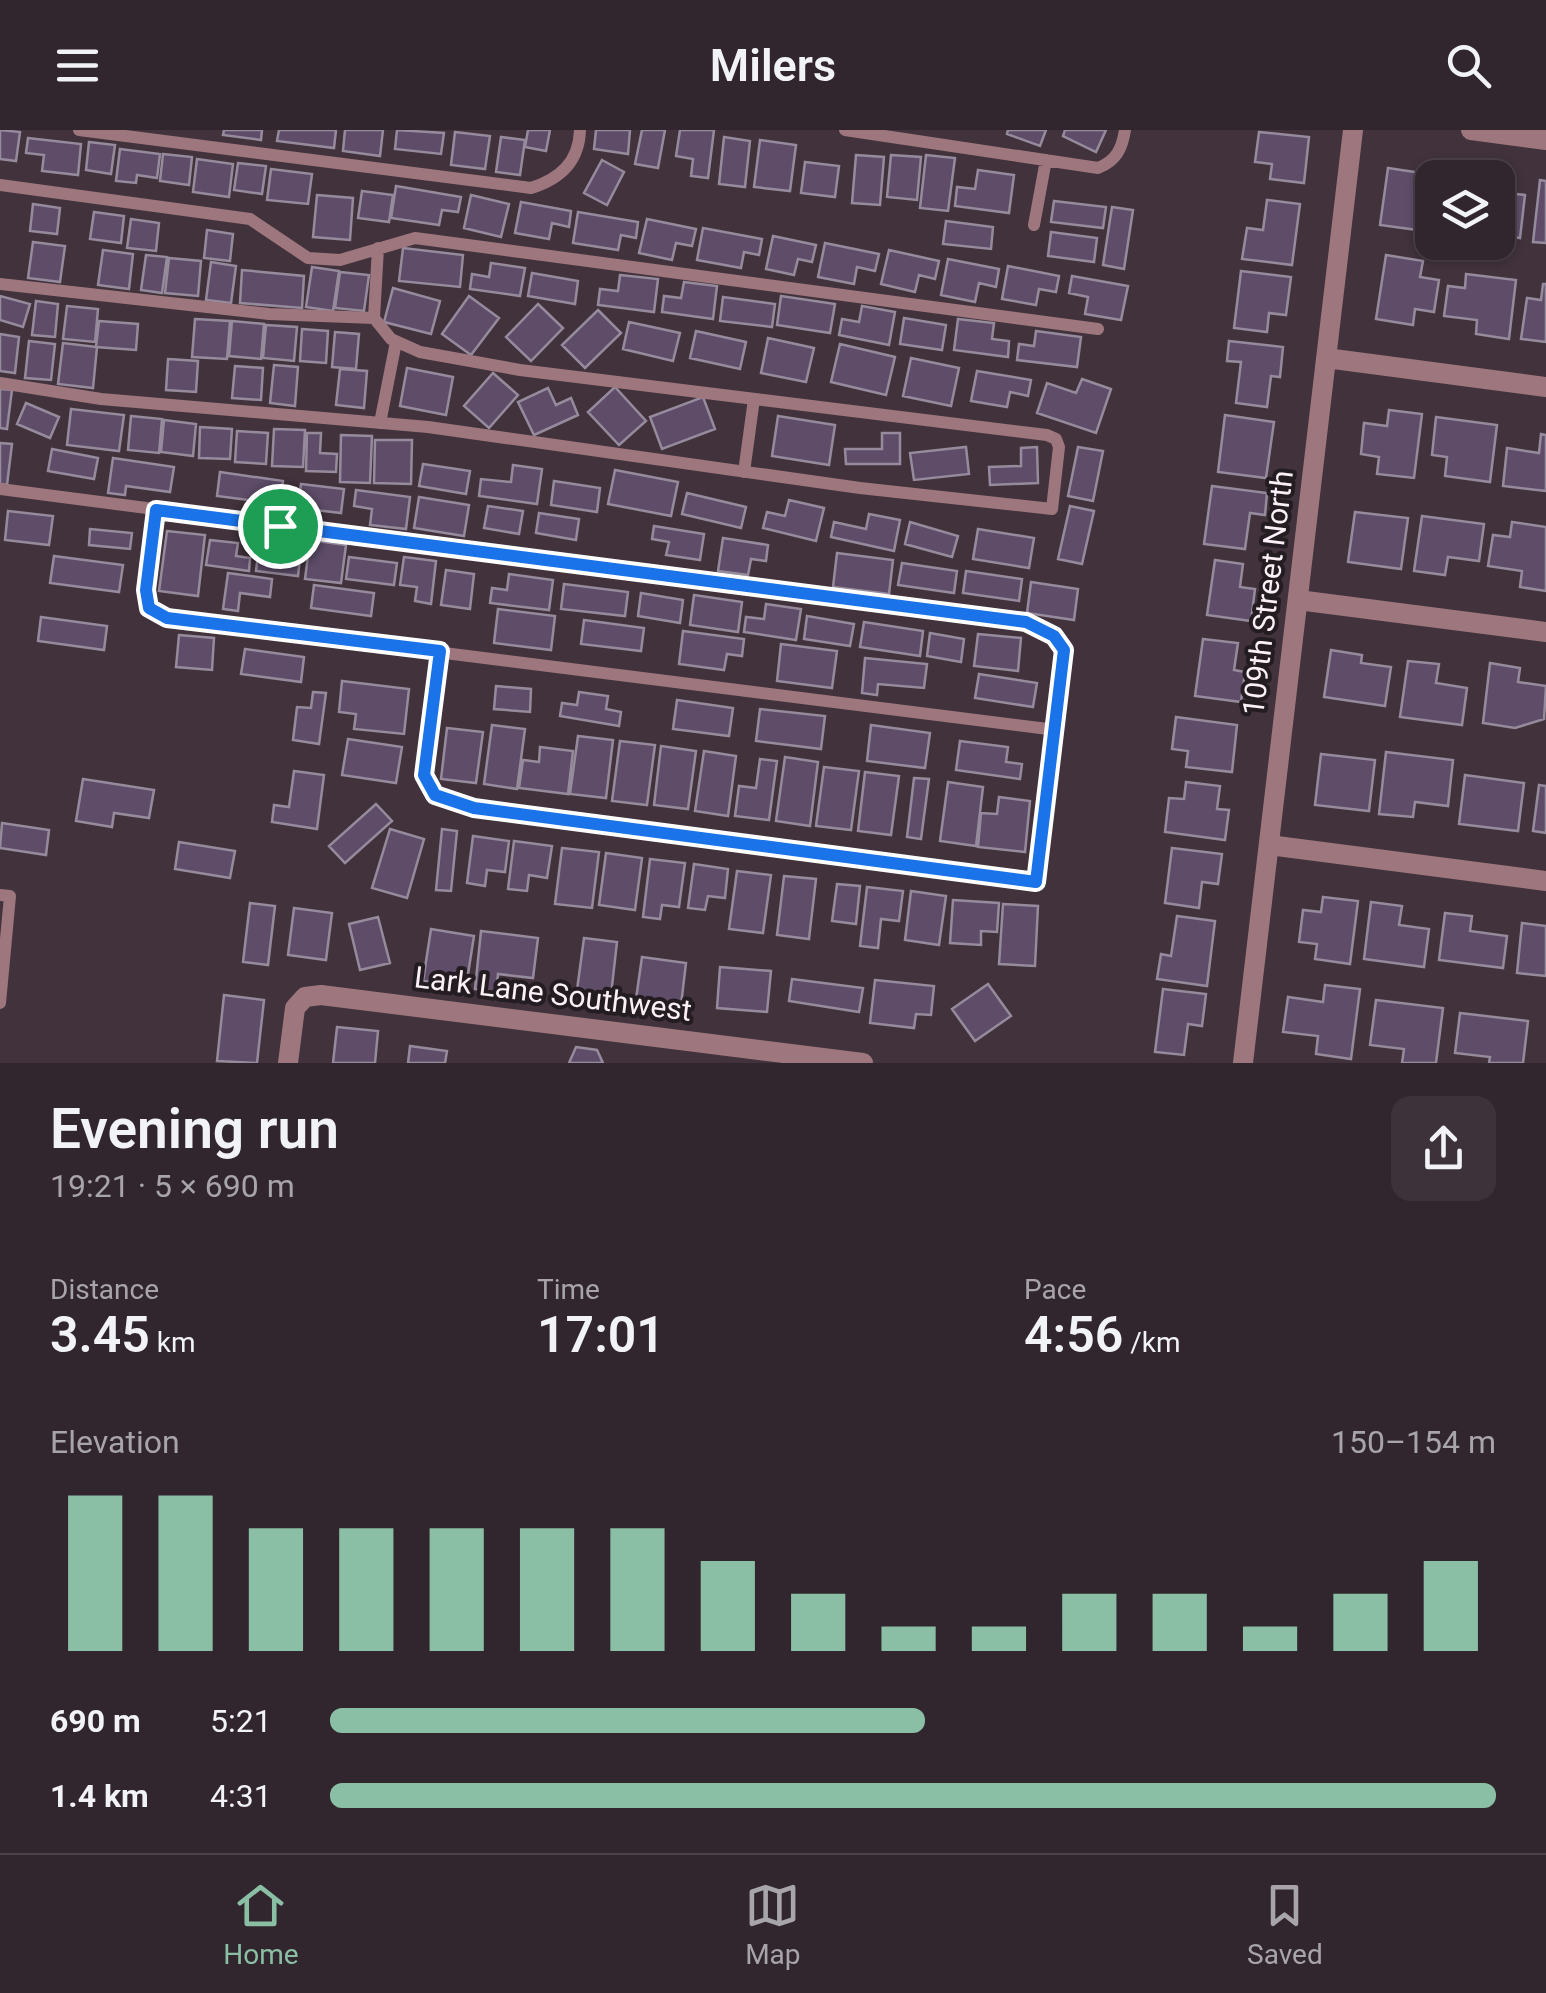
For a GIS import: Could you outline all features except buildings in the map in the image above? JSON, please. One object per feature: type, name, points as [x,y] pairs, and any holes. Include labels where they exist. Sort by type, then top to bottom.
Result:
[{"type":"street","name":"109th Street North","points":[[1243,1063],[1353,130]]},
{"type":"street","points":[[1471,130],[1546,140]]},
{"type":"street","points":[[1326,358],[1546,387]]},
{"type":"street","points":[[1298,600],[1546,632]]},
{"type":"street","points":[[1269,844],[1546,880]]},
{"type":"street","name":"Lark Lane Southwest","points":[[288,1063],[294,1008],[304,997],[321,995],[863,1063]]},
{"type":"lane","points":[[79,130],[532,188],[552,182],[567,168],[580,143],[580,130]]},
{"type":"lane","points":[[845,130],[1098,168],[1110,163],[1122,146],[1125,130]]},
{"type":"lane","points":[[1034,225],[1046,160]]},
{"type":"lane","points":[[0,185],[250,219],[308,258],[340,260],[415,238],[1098,329]]},
{"type":"lane","points":[[374,318],[378,248]]},
{"type":"lane","points":[[0,284],[269,314],[374,318],[396,342],[420,352],[520,370],[1047,435],[1056,439],[1058,447],[1052,509],[744,472],[428,427],[100,400],[0,383]]},
{"type":"lane","points":[[380,423],[396,342]]},
{"type":"lane","points":[[744,472],[754,399]]},
{"type":"lane","points":[[0,490],[1026,622],[1054,636],[1064,650],[1036,882],[474,808],[435,795],[424,775],[440,651]]},
{"type":"lane","points":[[156,510],[146,590],[149,608],[167,618],[1056,730]]},
{"type":"lane","points":[[0,895],[10,896],[0,1003]]},
{"type":"route","points":[[156,510],[280,526],[1026,622],[1054,636],[1064,650],[1036,882],[474,808],[435,795],[424,775],[440,651],[167,618],[149,608],[146,590],[156,510]]}]
